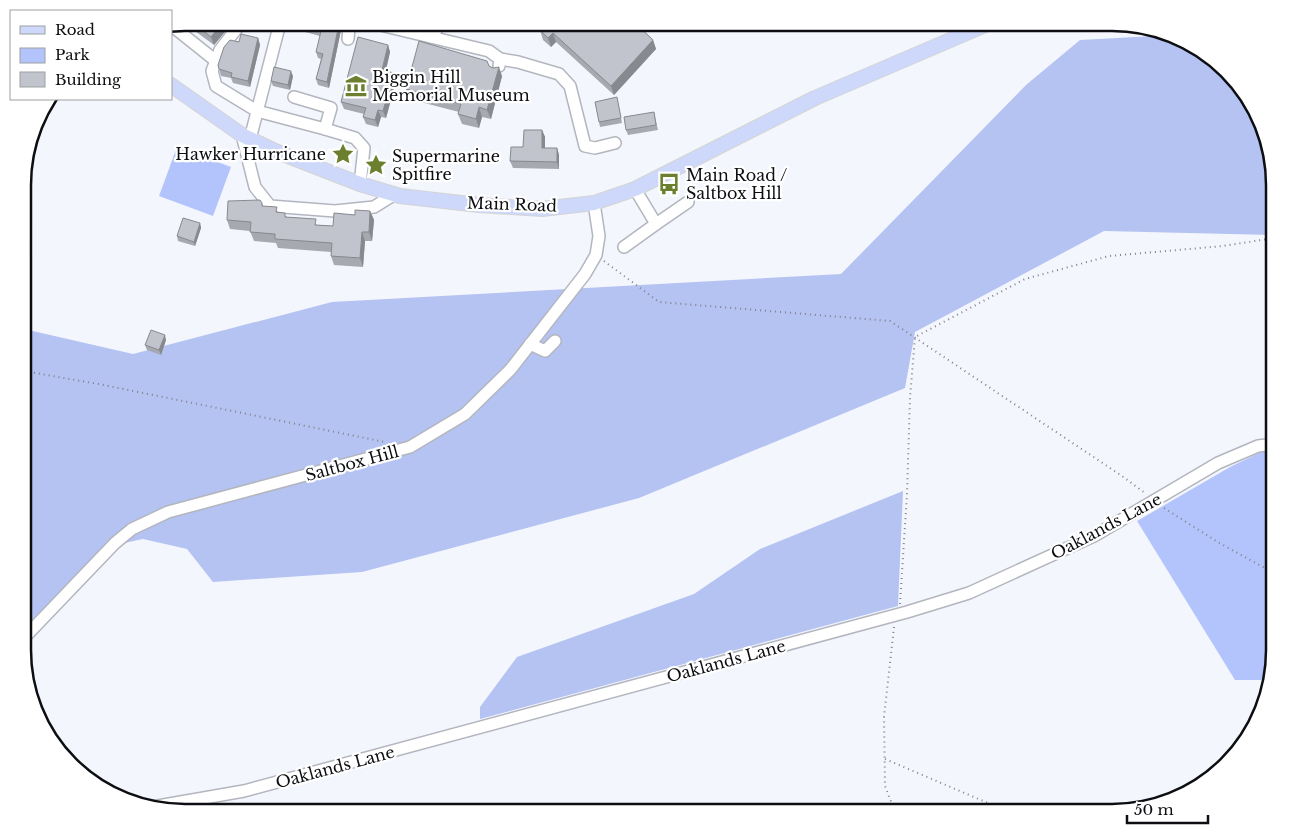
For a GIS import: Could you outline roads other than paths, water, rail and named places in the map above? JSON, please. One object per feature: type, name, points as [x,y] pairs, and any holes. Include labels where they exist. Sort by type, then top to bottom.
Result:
[{"type":"main road","name":"Main Road","points":[[172,86],[246,137],[274,151],[360,184],[394,194],[479,205],[542,209],[594,203],[635,189],[815,98],[969,31]]},
{"type":"street","points":[[180,32],[216,60]]},
{"type":"street","points":[[234,32],[220,50],[212,71],[216,86],[257,111],[325,128],[355,138],[364,148],[360,184]]},
{"type":"street","points":[[277,32],[257,111],[246,137],[255,187],[270,206],[335,212],[374,207],[394,194]]},
{"type":"street","points":[[348,32],[348,39]]},
{"type":"street","points":[[411,32],[489,51],[499,64],[518,62],[559,74],[570,86],[585,146],[595,148],[615,143]]},
{"type":"street","points":[[432,37],[435,32]]},
{"type":"street","points":[[294,97],[331,108],[325,128]]},
{"type":"street","points":[[635,189],[656,224]]},
{"type":"street","points":[[624,247],[688,202]]},
{"type":"street","name":"Saltbox Hill","points":[[31,631],[101,557],[132,530],[168,512],[410,447],[465,414],[510,370],[585,274],[596,255],[599,236],[594,203]]},
{"type":"street","points":[[530,344],[545,351],[556,341]]},
{"type":"street","name":"Oaklands Lane","points":[[176,803],[244,792],[899,614],[969,593],[1094,536],[1218,463],[1258,446],[1265,445]]},
{"type":"place","name":"Biggin Hill Memorial Museum","points":[[356,86]]},
{"type":"place","name":"Hawker Hurricane","points":[[343,154]]},
{"type":"place","name":"Supermarine Spitfire","points":[[376,165]]},
{"type":"place","name":"Main Road / Saltbox Hill","points":[[669,184]]}]
